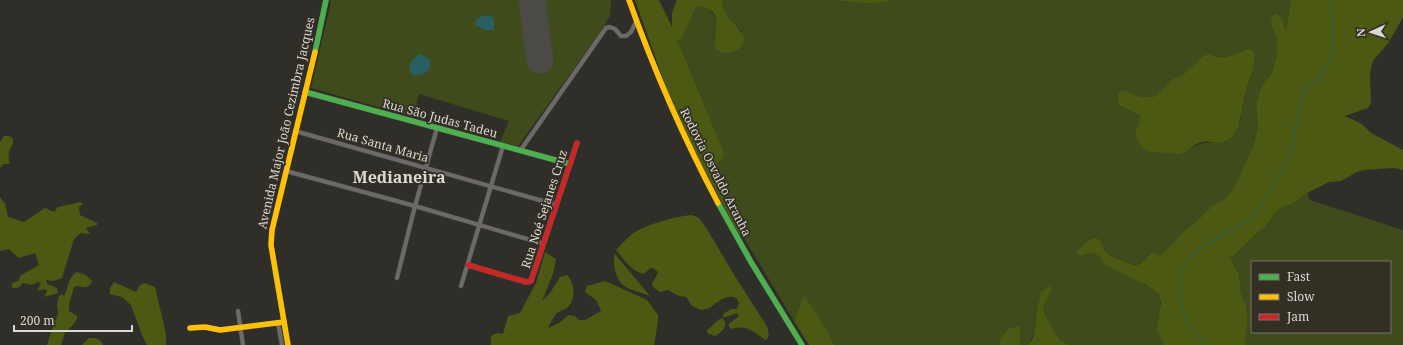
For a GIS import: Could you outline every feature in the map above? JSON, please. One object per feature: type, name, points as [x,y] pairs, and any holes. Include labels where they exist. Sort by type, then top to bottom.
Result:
[{"type":"main road","name":"Avenida Major João Cezimbra Jacques","points":[[288,345],[281,323],[271,245],[272,230],[295,131],[312,67],[326,0]]},
{"type":"main road","name":"Rodovia Osvaldo Aranha","points":[[629,0],[645,47],[668,103],[696,162],[731,228],[802,345]]},
{"type":"main road","name":"Rua São Judas Tadeu","points":[[305,92],[570,164]]},
{"type":"main road","name":"Rua Noé Sejanes Cruz","points":[[468,265],[526,282],[531,281],[577,143]]},
{"type":"main road","points":[[190,328],[205,327],[220,330],[281,323]]},
{"type":"street","points":[[520,151],[606,28],[610,27],[615,29],[621,36],[626,36],[631,32],[636,22]]},
{"type":"street","points":[[397,278],[437,128]]},
{"type":"street","name":"Rua Santa Maria","points":[[295,131],[557,205]]},
{"type":"street","points":[[461,286],[503,146]]},
{"type":"street","points":[[286,171],[415,206],[544,244]]},
{"type":"street","points":[[238,311],[243,345]]},
{"type":"street","points":[[281,323],[282,345]]},
{"type":"green space","points":[[329,0],[611,0],[610,16],[601,31],[518,146],[500,142],[509,121],[419,94],[413,117],[311,88],[331,2]]},
{"type":"green space","points":[[635,0],[659,0],[672,27],[672,13],[677,0],[722,0],[723,7],[728,17],[742,32],[745,38],[745,41],[741,47],[735,51],[728,53],[720,52],[716,49],[715,44],[716,19],[714,14],[711,10],[700,6],[695,9],[683,37],[680,40],[677,39],[725,155],[716,166],[714,177],[718,189],[724,200],[738,212],[744,232],[744,238],[738,233],[699,160],[668,93]]},
{"type":"green space","points":[[722,0],[830,0],[874,4],[895,0],[1291,0],[1286,32],[1272,27],[1277,38],[1277,54],[1272,72],[1261,87],[1256,107],[1258,127],[1253,147],[1243,167],[1240,177],[1226,198],[1212,206],[1185,230],[1164,252],[1154,259],[1150,253],[1142,262],[1136,265],[1119,260],[1107,253],[1100,241],[1080,256],[1090,253],[1100,256],[1154,290],[1161,303],[1158,327],[1163,345],[1070,345],[1060,340],[1047,319],[1043,307],[1051,286],[1036,318],[1035,331],[1027,345],[1020,345],[1020,326],[1000,339],[1000,345],[834,345],[828,332],[804,296],[794,321],[744,238],[744,232],[724,201],[716,183],[716,167],[718,162],[725,155],[677,39],[683,37],[695,9],[704,6],[710,10],[717,23],[714,40],[731,53],[738,49],[744,44],[741,30],[729,20],[724,10]],"holes":[[[1247,49],[1252,74],[1246,92],[1240,122],[1226,142],[1213,142],[1197,145],[1181,154],[1169,153],[1141,116],[1119,105],[1123,90],[1141,97],[1154,97],[1173,79],[1185,73],[1203,56],[1230,57]]]},
{"type":"green space","points":[[830,0],[895,0],[874,4]]},
{"type":"green space","points":[[1291,0],[1403,0],[1403,17],[1389,42],[1373,61],[1370,73],[1371,103],[1368,108],[1345,116],[1362,124],[1371,133],[1403,150],[1403,170],[1394,168],[1363,170],[1341,181],[1329,182],[1307,193],[1292,204],[1281,208],[1276,212],[1265,227],[1230,258],[1239,275],[1241,293],[1246,305],[1248,321],[1245,339],[1246,345],[1163,345],[1157,328],[1161,303],[1159,295],[1145,284],[1105,265],[1100,256],[1090,253],[1080,256],[1077,253],[1088,241],[1095,238],[1101,242],[1109,255],[1130,264],[1136,265],[1140,263],[1150,253],[1157,253],[1155,258],[1164,252],[1185,230],[1212,206],[1226,198],[1240,177],[1243,167],[1253,147],[1258,127],[1256,107],[1259,94],[1261,87],[1272,72],[1277,54],[1277,38],[1272,27],[1271,19],[1277,14],[1280,16],[1286,31]]},
{"type":"green space","points":[[1247,49],[1253,50],[1254,66],[1246,91],[1237,129],[1229,139],[1224,142],[1202,142],[1180,154],[1152,152],[1148,151],[1142,146],[1135,135],[1141,116],[1119,105],[1118,93],[1123,90],[1141,97],[1154,97],[1173,79],[1185,73],[1203,56],[1210,54],[1224,57]]},
{"type":"green space","points":[[4,136],[9,136],[13,139],[13,144],[9,153],[10,163],[4,164],[0,168],[0,142]]},
{"type":"green space","points":[[1307,193],[1310,200],[1403,230],[1403,345],[1246,345],[1245,339],[1248,321],[1246,305],[1241,293],[1239,275],[1230,258],[1265,227],[1276,212],[1281,208],[1292,204]]},
{"type":"green space","points":[[0,197],[5,204],[8,217],[24,222],[45,208],[54,212],[58,207],[80,202],[83,204],[79,207],[80,215],[97,223],[97,225],[86,228],[90,234],[81,233],[74,239],[62,278],[53,281],[46,280],[47,284],[57,288],[58,293],[44,297],[47,291],[45,289],[37,291],[41,283],[37,282],[32,285],[23,283],[18,288],[12,288],[12,283],[18,281],[21,275],[39,265],[35,253],[19,258],[9,249],[0,251]]},
{"type":"green space","points":[[692,215],[699,218],[707,229],[765,323],[769,334],[766,340],[746,328],[742,327],[732,329],[729,327],[729,324],[739,316],[737,313],[723,317],[723,314],[731,309],[737,309],[739,303],[736,298],[726,298],[718,301],[710,308],[701,310],[692,306],[686,297],[679,296],[668,290],[660,292],[652,286],[658,272],[653,268],[650,268],[644,274],[636,271],[628,265],[616,250],[632,234],[644,227],[670,219]]},
{"type":"green space","points":[[545,252],[556,259],[553,274],[542,301],[550,293],[560,277],[567,275],[570,278],[574,291],[571,304],[556,314],[548,328],[559,323],[569,315],[575,316],[579,320],[585,320],[601,311],[596,300],[585,292],[587,286],[605,281],[647,300],[658,315],[654,345],[491,345],[491,336],[497,333],[503,334],[508,316],[520,313],[536,283]]},
{"type":"green space","points":[[615,254],[650,296],[628,288],[620,282],[615,270]]},
{"type":"green space","points":[[77,272],[86,275],[92,281],[88,286],[74,287],[69,305],[69,311],[77,316],[77,319],[65,332],[61,345],[47,345],[58,314],[57,305],[59,296],[62,294],[64,296],[71,277]]},
{"type":"green space","points":[[114,282],[136,292],[139,286],[144,283],[155,287],[166,334],[166,345],[147,345],[131,305],[122,297],[110,294],[110,288]]},
{"type":"green space","points":[[1052,285],[1043,308],[1047,319],[1060,340],[1070,345],[1027,345],[1032,340],[1034,333],[1041,292]]},
{"type":"green space","points":[[804,295],[828,332],[834,345],[809,345],[794,321]]},
{"type":"green space","points":[[722,318],[725,326],[720,332],[715,336],[707,333],[707,330]]},
{"type":"green space","points":[[1020,326],[1020,345],[1000,345],[1000,339],[1008,329]]},
{"type":"green space","points":[[89,338],[98,339],[103,345],[82,345]]},
{"type":"water","points":[[490,15],[494,19],[494,30],[486,30],[475,25],[476,20],[482,16]]},
{"type":"water","points":[[421,54],[430,60],[430,68],[424,74],[416,76],[410,73],[410,64],[413,59]]},
{"type":"waterway","points":[[1205,345],[1192,329],[1184,315],[1180,296],[1180,270],[1195,251],[1254,217],[1290,157],[1300,105],[1305,89],[1319,77],[1328,65],[1333,43],[1332,0]]},
{"type":"runway","points":[[532,0],[540,60]]},
{"type":"traffic: fast","points":[[315,52],[326,0]]},
{"type":"traffic: fast","points":[[305,92],[570,164]]},
{"type":"traffic: fast","points":[[718,203],[751,262],[802,345]]},
{"type":"traffic: slow","points":[[629,0],[670,103],[718,203]]},
{"type":"traffic: slow","points":[[288,345],[271,245],[272,230],[315,52]]},
{"type":"traffic: slow","points":[[190,328],[205,327],[220,330],[284,322]]},
{"type":"traffic: jam","points":[[468,265],[526,282],[531,281],[577,143]]},
{"type":"district","name":"Medianeira","points":[[399,177]]}]
